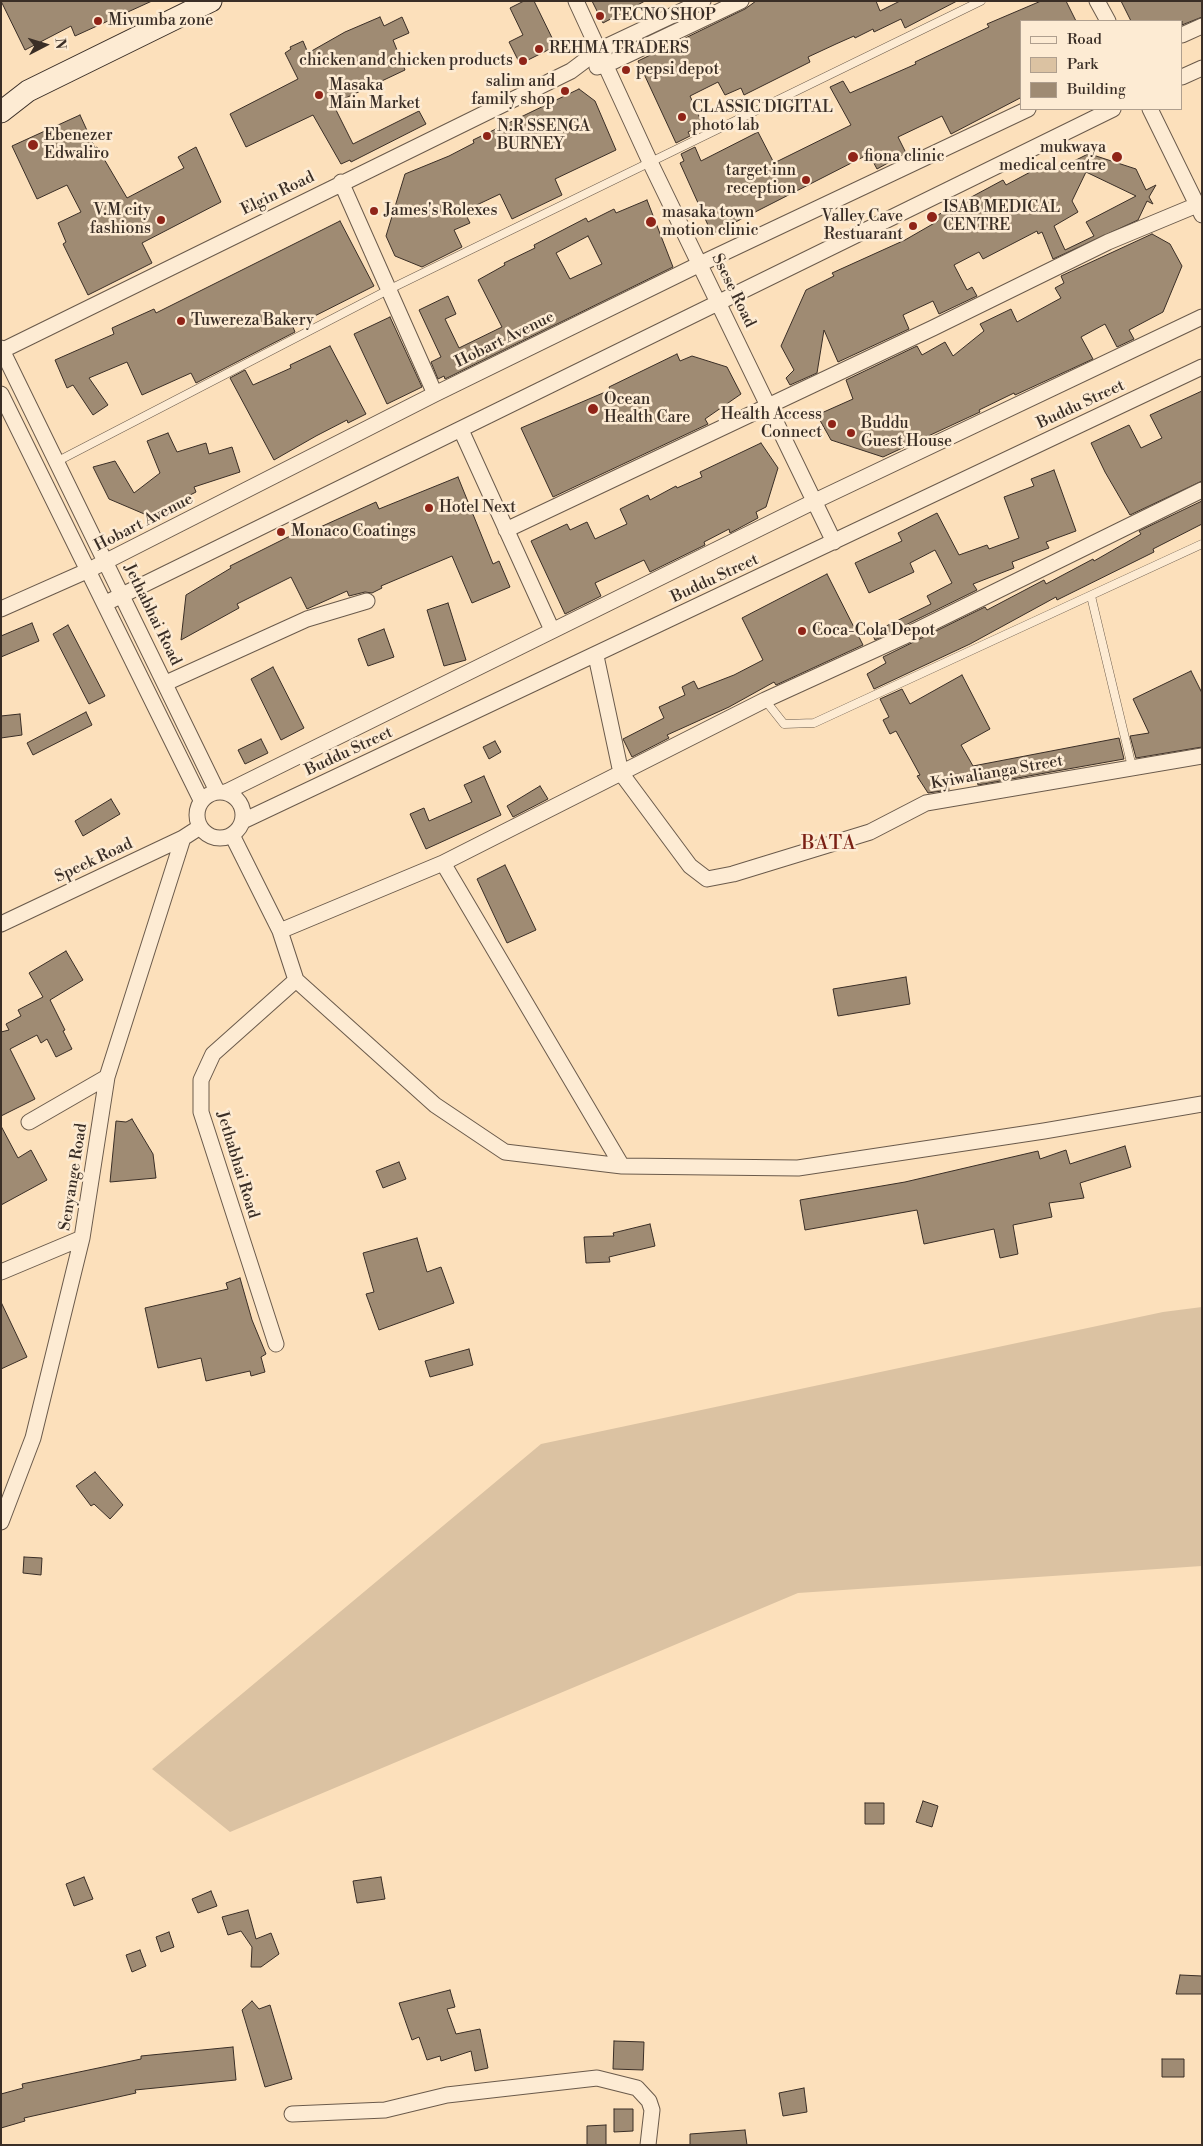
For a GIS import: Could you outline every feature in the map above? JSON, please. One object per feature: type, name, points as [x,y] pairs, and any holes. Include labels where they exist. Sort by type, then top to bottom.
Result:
[{"type":"street","points":[[1,112],[28,92],[211,1]]},
{"type":"street","name":"Ssese Road","points":[[576,1],[650,162],[834,542]]},
{"type":"street","name":"Elgin Road","points":[[2,349],[571,71],[599,50],[703,1]]},
{"type":"street","name":"Elgin Road","points":[[571,71],[606,65],[741,1]]},
{"type":"street","points":[[1097,1],[1107,20]]},
{"type":"street","points":[[1183,35],[1202,26]]},
{"type":"street","points":[[1183,77],[1202,68]]},
{"type":"street","points":[[1,97],[28,92]]},
{"type":"street","name":"Hobart Avenue","points":[[1,609],[106,562],[435,394],[700,264],[1026,110]]},
{"type":"street","points":[[106,603],[1111,110]]},
{"type":"street","points":[[506,530],[769,406],[1108,242],[1200,207],[1151,110]]},
{"type":"street","points":[[341,182],[435,394]]},
{"type":"street","points":[[222,791],[235,796],[240,803],[244,812],[243,821],[239,830],[232,836],[214,838],[200,826],[197,818],[201,800],[208,794],[222,791],[815,501],[1202,317]]},
{"type":"street","name":"Jethabhai Road","points":[[2,349],[166,683],[222,791]]},
{"type":"street","name":"Buddu Street","points":[[243,821],[596,656],[1202,367]]},
{"type":"street","points":[[1,394],[106,603],[201,800]]},
{"type":"street","points":[[461,430],[552,630]]},
{"type":"street","points":[[280,931],[442,863],[766,700],[903,637],[1202,490]]},
{"type":"street","points":[[166,683],[308,619],[367,601]]},
{"type":"street","name":"Kyiwalianga Street","points":[[596,656],[621,773],[690,866],[707,879],[733,874],[870,832],[926,803],[1202,756]]},
{"type":"street","name":"Speek Road","points":[[1,924],[183,838],[200,826]]},
{"type":"street","points":[[232,836],[280,931],[296,980],[435,1105],[505,1152],[622,1166],[798,1168],[1044,1131],[1202,1104]]},
{"type":"street","name":"Senyange Road","points":[[1,1522],[33,1438],[82,1238],[107,1077],[183,838]]},
{"type":"street","points":[[442,863],[622,1166]]},
{"type":"street","name":"Jethabhai Road","points":[[276,1344],[201,1112],[201,1080],[212,1054],[296,980]]},
{"type":"street","points":[[29,1122],[107,1077]]},
{"type":"street","points":[[1,1272],[82,1238]]},
{"type":"street","points":[[292,2114],[385,2110],[447,2095],[597,2078],[638,2088],[649,2101],[652,2110],[648,2145]]},
{"type":"lane","points":[[58,461],[390,289],[981,1]]},
{"type":"lane","points":[[766,700],[784,724],[814,723],[1202,544]]},
{"type":"lane","points":[[1091,596],[1132,767]]},
{"type":"green space","points":[[1202,1307],[1202,1566],[798,1593],[230,1832],[152,1769],[541,1444],[1163,1312]]},
{"type":"building","points":[[1,1],[152,1],[75,36],[71,26],[25,50]]},
{"type":"building","points":[[524,1],[534,1],[556,46],[520,64],[509,42],[523,35],[510,8]]},
{"type":"building","points":[[592,1],[645,1],[603,23]]},
{"type":"building","points":[[756,1],[876,1],[880,11],[900,1],[957,1],[905,28],[901,19],[874,32],[873,29],[855,38],[854,36],[808,57],[810,62],[744,95],[741,88],[725,95],[718,82],[690,96],[703,125],[688,132],[690,136],[676,143],[638,61],[745,9]]},
{"type":"building","points":[[1041,1],[1066,1],[1076,20],[1020,20],[1020,98],[951,134],[942,116],[898,137],[906,153],[877,169],[869,154],[712,234],[680,163],[684,161],[681,154],[695,147],[701,161],[758,132],[774,163],[851,125],[830,87],[843,81],[850,93],[916,64],[915,62],[989,27],[987,24]]},
{"type":"building","points":[[1121,1],[1202,1],[1202,17],[1183,25],[1183,20],[1130,20]]},
{"type":"building","points":[[380,17],[384,26],[402,17],[409,33],[393,40],[405,70],[333,104],[353,144],[419,111],[426,124],[351,162],[350,160],[341,164],[313,115],[246,147],[230,114],[298,79],[285,53],[291,49],[290,47],[303,41],[308,53],[345,32]]},
{"type":"building","points":[[579,89],[595,101],[616,150],[555,179],[562,195],[512,219],[500,194],[464,211],[470,223],[454,230],[462,247],[422,267],[395,256],[386,236],[405,174],[449,156],[474,143],[473,140]]},
{"type":"building","points":[[80,115],[95,148],[97,147],[127,198],[184,168],[178,157],[196,147],[221,202],[142,243],[152,263],[88,295],[63,244],[66,242],[58,223],[81,212],[67,185],[37,199],[12,146]]},
{"type":"building","points":[[1096,150],[1093,155],[1136,169],[1146,190],[1156,185],[1149,197],[1153,204],[1147,201],[1138,220],[1053,259],[1042,232],[1038,234],[1037,231],[983,259],[979,252],[954,265],[967,290],[972,287],[977,296],[939,314],[933,301],[903,315],[909,329],[838,362],[824,330],[817,373],[790,385],[786,378],[794,370],[781,346],[806,290],[834,276],[832,273],[905,240],[938,221],[936,216],[1003,180],[1006,185],[1051,161],[1056,170]],"holes":[[[1086,172],[1136,196],[1086,222],[1094,236],[1065,250],[1054,226],[1078,212],[1072,201]]]},
{"type":"building","points":[[647,200],[673,267],[445,379],[444,376],[438,379],[431,362],[441,357],[419,310],[448,296],[456,314],[445,319],[459,348],[502,327],[478,280],[505,265],[504,263],[535,248],[534,245],[586,218],[588,222],[614,209],[616,213]],"holes":[[[588,236],[602,264],[570,279],[556,253]]]},
{"type":"building","points":[[340,221],[374,286],[293,327],[295,332],[196,383],[191,373],[142,395],[127,362],[89,378],[108,405],[93,415],[73,385],[67,388],[55,360],[114,334],[112,328],[154,309],[156,313]]},
{"type":"building","points":[[1152,234],[1170,244],[1182,266],[1163,312],[1129,330],[1134,339],[1117,347],[1105,324],[1081,337],[1093,359],[1015,395],[1014,393],[979,410],[980,412],[883,457],[831,440],[817,415],[853,399],[846,380],[917,346],[922,355],[945,342],[953,356],[984,331],[980,324],[1011,309],[1017,322],[1061,298],[1055,288],[1064,283],[1061,276]]},
{"type":"building","points":[[390,317],[422,387],[387,404],[354,334]]},
{"type":"building","points":[[330,346],[366,414],[348,423],[347,420],[274,460],[230,378],[245,370],[253,385],[291,368],[290,365]]},
{"type":"building","points":[[677,354],[680,361],[692,356],[727,367],[741,394],[705,419],[708,424],[553,497],[521,428],[610,390],[609,387]]},
{"type":"building","points":[[1202,391],[1202,481],[1130,515],[1105,472],[1091,443],[1129,425],[1141,448],[1162,438],[1150,415]]},
{"type":"building","points":[[168,433],[177,452],[206,443],[209,454],[232,447],[240,472],[194,487],[196,492],[149,516],[109,499],[93,467],[115,461],[134,493],[160,473],[147,441]]},
{"type":"building","points":[[761,443],[778,468],[766,507],[756,512],[758,518],[730,533],[729,529],[704,542],[705,545],[650,572],[644,560],[595,583],[601,596],[565,614],[531,541],[567,524],[570,530],[587,522],[595,539],[627,524],[620,509],[648,495],[650,500],[676,486],[677,488],[702,477],[700,472]]},
{"type":"building","points":[[1054,470],[1076,531],[1046,542],[1049,548],[1012,562],[1014,568],[973,584],[977,590],[875,640],[872,633],[931,604],[927,596],[952,583],[935,550],[910,563],[914,572],[869,593],[855,563],[902,541],[898,533],[937,513],[959,555],[987,545],[989,549],[1019,538],[1004,497],[1034,486],[1031,479]]},
{"type":"building","points":[[458,477],[493,564],[499,561],[510,587],[472,603],[452,556],[381,586],[382,588],[372,593],[365,592],[349,596],[347,591],[307,609],[291,577],[237,604],[239,608],[181,640],[186,595],[231,568],[230,566],[296,533],[298,537],[376,502],[379,509]]},
{"type":"building","points":[[1202,501],[1202,524],[1153,549],[1154,552],[1057,600],[1056,597],[970,644],[874,689],[867,674],[886,663],[883,657],[985,607],[987,610],[1044,580],[1046,584],[1093,559],[1094,561],[1141,534],[1139,531]]},
{"type":"building","name":"Coca-Cola Depot","points":[[827,574],[863,645],[776,685],[774,682],[729,707],[667,735],[669,738],[632,757],[623,739],[664,718],[659,707],[685,695],[682,687],[694,681],[698,689],[734,675],[763,660],[742,618]]},
{"type":"building","points":[[448,603],[466,660],[444,666],[427,610]]},
{"type":"building","points":[[32,623],[39,641],[1,657],[1,636]]},
{"type":"building","points":[[68,625],[105,696],[89,704],[53,634]]},
{"type":"building","points":[[384,629],[394,657],[368,666],[358,639]]},
{"type":"building","points":[[273,667],[304,728],[281,740],[251,679]]},
{"type":"building","points":[[1191,671],[1202,693],[1202,747],[1136,758],[1130,736],[1149,733],[1133,699]]},
{"type":"building","points":[[962,675],[990,729],[961,745],[973,766],[1119,738],[1124,759],[978,785],[977,779],[948,784],[949,790],[928,793],[917,776],[920,775],[896,731],[890,734],[883,720],[889,717],[880,699],[902,689],[910,704]]},
{"type":"building","points":[[86,712],[92,725],[33,755],[27,743]]},
{"type":"building","points":[[20,714],[22,735],[1,738],[1,716]]},
{"type":"building","points":[[261,739],[268,753],[245,764],[238,750]]},
{"type":"building","points":[[495,741],[501,752],[489,759],[483,747]]},
{"type":"building","points":[[484,776],[501,815],[426,849],[410,814],[424,808],[429,821],[472,802],[464,785]]},
{"type":"building","points":[[540,786],[548,799],[513,817],[507,806]]},
{"type":"building","points":[[111,799],[120,814],[83,836],[75,821]]},
{"type":"building","points":[[505,865],[536,930],[507,943],[477,879]]},
{"type":"building","points":[[66,951],[83,980],[50,1000],[72,1049],[56,1057],[47,1039],[41,1043],[37,1035],[10,1049],[35,1099],[1,1116],[1,1032],[9,1030],[6,1024],[21,1016],[18,1010],[43,997],[29,973]]},
{"type":"building","points":[[906,977],[910,1004],[838,1016],[833,989]]},
{"type":"building","points":[[132,1119],[153,1154],[156,1178],[110,1182],[116,1121],[126,1122]]},
{"type":"building","points":[[1,1126],[18,1158],[31,1150],[47,1180],[1,1205]]},
{"type":"building","points":[[1125,1146],[1131,1167],[1080,1183],[1084,1198],[1049,1203],[1052,1217],[1013,1225],[1018,1254],[1000,1258],[994,1229],[924,1244],[917,1210],[805,1230],[800,1200],[905,1182],[1038,1151],[1040,1159],[1066,1150],[1070,1164]]},
{"type":"building","points":[[399,1162],[406,1179],[383,1188],[376,1171]]},
{"type":"building","points":[[650,1224],[655,1246],[609,1257],[610,1262],[586,1263],[584,1237],[614,1236],[613,1233]]},
{"type":"building","points":[[417,1238],[427,1272],[441,1267],[454,1303],[379,1330],[366,1294],[374,1292],[363,1253]]},
{"type":"building","points":[[240,1278],[252,1320],[266,1354],[261,1357],[265,1372],[251,1376],[250,1371],[206,1381],[201,1358],[158,1368],[145,1308],[228,1289],[226,1283]]},
{"type":"building","points":[[1,1302],[27,1357],[1,1369]]},
{"type":"building","points":[[469,1349],[473,1365],[430,1377],[425,1361]]},
{"type":"building","points":[[95,1472],[123,1505],[110,1519],[94,1504],[91,1506],[76,1486]]},
{"type":"building","points":[[24,1557],[42,1558],[41,1575],[23,1573]]},
{"type":"building","points":[[923,1801],[938,1806],[932,1827],[916,1822]]},
{"type":"building","points":[[865,1803],[884,1803],[884,1824],[865,1824]]},
{"type":"building","points":[[84,1877],[93,1899],[74,1906],[66,1884]]},
{"type":"building","points":[[381,1877],[385,1899],[357,1903],[353,1881]]},
{"type":"building","points":[[211,1891],[217,1906],[198,1913],[192,1899]]},
{"type":"building","points":[[248,1910],[256,1939],[271,1933],[279,1954],[261,1967],[251,1967],[252,1947],[241,1931],[228,1935],[222,1917]]},
{"type":"building","points":[[169,1932],[174,1947],[161,1952],[156,1937]]},
{"type":"building","points":[[140,1950],[146,1966],[132,1972],[126,1955]]},
{"type":"building","points":[[1180,1975],[1202,1976],[1202,1994],[1176,1994]]},
{"type":"building","points":[[450,1990],[455,2007],[447,2009],[456,2034],[480,2029],[488,2068],[475,2071],[471,2051],[441,2061],[440,2056],[427,2060],[419,2037],[412,2040],[399,2003]]},
{"type":"building","points":[[252,2001],[259,2009],[270,2005],[292,2079],[265,2087],[242,2010]]},
{"type":"building","points":[[614,2041],[644,2042],[643,2070],[613,2069]]},
{"type":"building","points":[[233,2047],[236,2080],[135,2090],[136,2093],[24,2118],[25,2121],[1,2128],[1,2094],[23,2088],[22,2084],[141,2059],[141,2056]]},
{"type":"building","points":[[1162,2059],[1184,2059],[1184,2077],[1162,2077]]},
{"type":"building","points":[[804,2088],[807,2112],[783,2116],[779,2093]]},
{"type":"building","points":[[614,2109],[633,2109],[633,2131],[614,2132]]},
{"type":"building","points":[[606,2125],[606,2145],[587,2145],[587,2126]]},
{"type":"building","points":[[745,2130],[747,2145],[690,2145],[690,2134]]},
{"type":"place","name":"TECNO SHOP","points":[[600,16]]},
{"type":"place","name":"Mivumba zone","points":[[98,21]]},
{"type":"place","name":"REHMA TRADERS","points":[[539,49]]},
{"type":"place","name":"chicken and chicken products","points":[[523,61]]},
{"type":"place","name":"pepsi depot","points":[[626,70]]},
{"type":"place","name":"salim and family shop","points":[[565,91]]},
{"type":"place","name":"Masaka Main Market","points":[[319,95]]},
{"type":"place","name":"CLASSIC DIGITAL photo lab","points":[[682,117]]},
{"type":"place","name":"N.R SSENGA BURNEY","points":[[487,136]]},
{"type":"place","name":"Ebenezer Edwaliro","points":[[33,145]]},
{"type":"place","name":"fiona clinic","points":[[853,157]]},
{"type":"place","name":"mukwaya medical centre","points":[[1117,157]]},
{"type":"place","name":"target inn reception","points":[[806,180]]},
{"type":"place","name":"James's Rolexes","points":[[374,211]]},
{"type":"place","name":"ISAB MEDICAL CENTRE","points":[[932,217]]},
{"type":"place","name":"V.M city fashions","points":[[161,220]]},
{"type":"place","name":"masaka town motion clinic","points":[[651,222]]},
{"type":"place","name":"Valley Cave Restuarant","points":[[913,226]]},
{"type":"place","name":"Tuwereza Bakery","points":[[181,321]]},
{"type":"place","name":"Ocean Health Care","points":[[593,409]]},
{"type":"place","name":"Health Access Connect","points":[[832,424]]},
{"type":"place","name":"Buddu Guest House","points":[[851,433]]},
{"type":"place","name":"Hotel Next","points":[[429,508]]},
{"type":"place","name":"Monaco Coatings","points":[[281,532]]},
{"type":"place","name":"Coca-Cola Depot","points":[[802,631]]},
{"type":"district","name":"BATA","points":[[829,844]]}]
